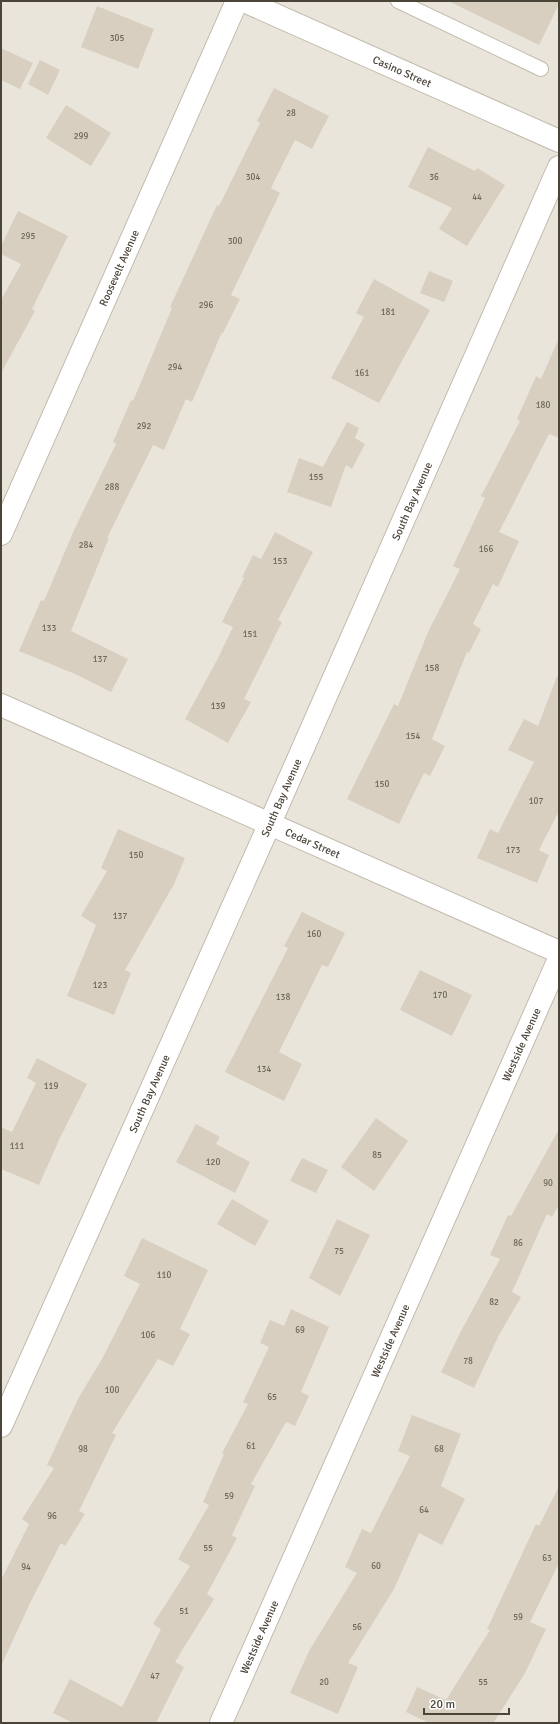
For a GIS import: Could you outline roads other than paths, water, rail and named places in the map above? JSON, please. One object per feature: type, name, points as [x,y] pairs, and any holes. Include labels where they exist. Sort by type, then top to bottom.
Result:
[{"type":"street","name":"Roosevelt Avenue","points":[[1,534],[238,1]]},
{"type":"street","name":"Casino Street","points":[[244,1],[559,141]]},
{"type":"street","name":"South Bay Avenue","points":[[1,1426],[270,823],[559,167]]},
{"type":"street","name":"Cedar Street","points":[[1,704],[559,952]]},
{"type":"street","name":"Westside Avenue","points":[[221,1723],[559,959]]},
{"type":"lane","points":[[398,1],[541,69]]}]
